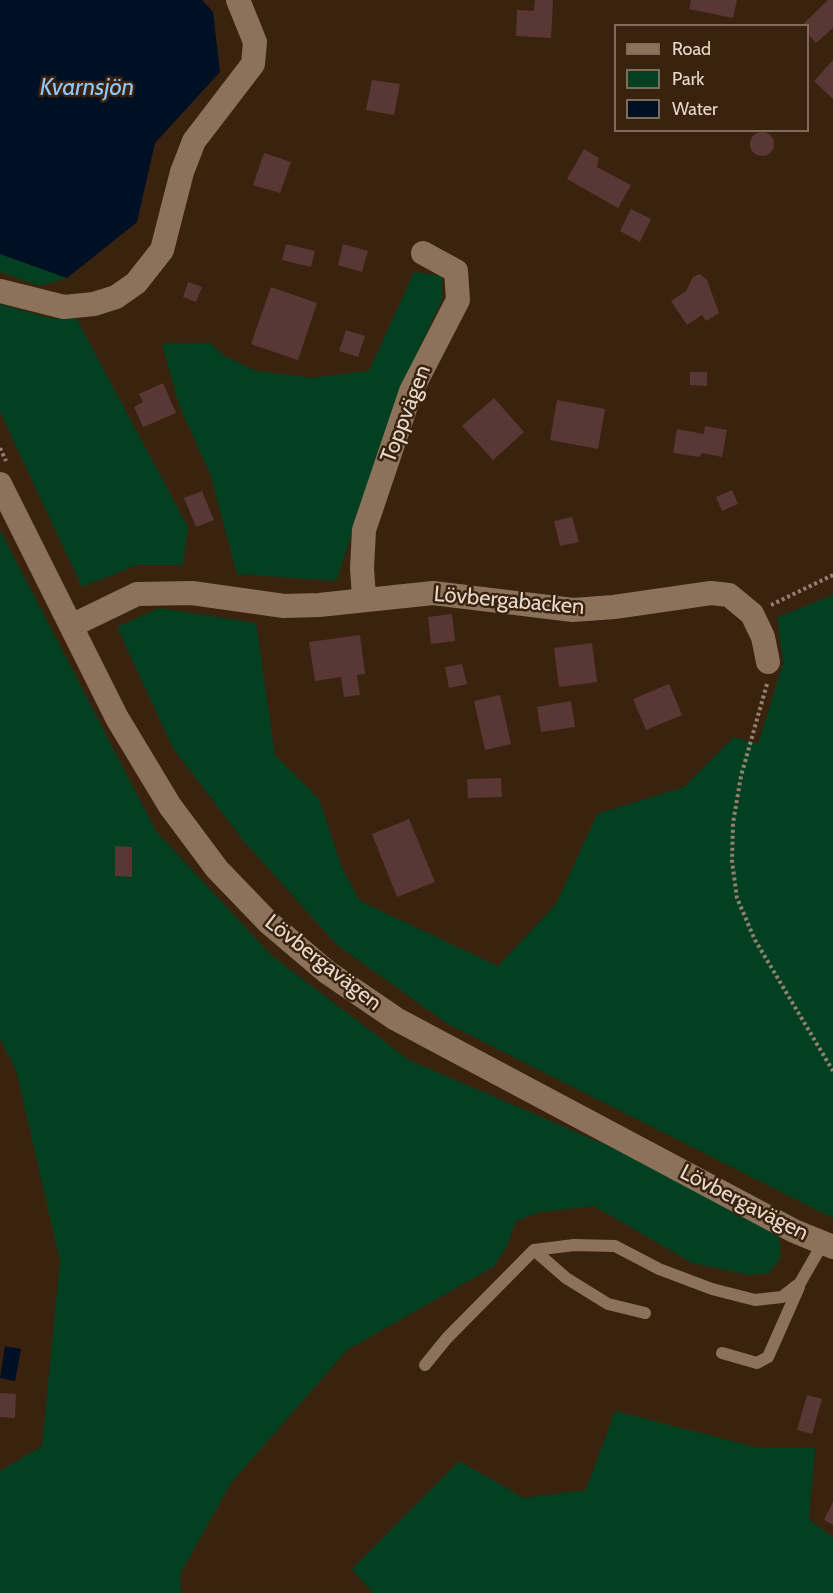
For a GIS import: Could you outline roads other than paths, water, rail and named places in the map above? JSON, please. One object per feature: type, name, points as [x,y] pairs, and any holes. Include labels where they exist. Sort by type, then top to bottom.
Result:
[{"type":"street","points":[[0,291],[64,307],[94,304],[116,297],[136,283],[162,250],[182,172],[194,141],[253,64],[255,42],[238,0]]},
{"type":"street","name":"Toppvägen","points":[[364,598],[362,568],[364,530],[411,391],[458,300],[456,271],[423,253]]},
{"type":"street","name":"Lövbergavägen","points":[[5,476],[71,626],[117,718],[177,815],[217,869],[268,922],[327,972],[396,1019],[476,1064],[794,1231],[828,1245]]},
{"type":"street","name":"Lövbergabacken","points":[[71,626],[137,594],[192,593],[284,606],[319,605],[364,598],[434,592],[573,610],[614,607],[711,593],[729,595],[752,614],[763,637],[768,662]]},
{"type":"lane","points":[[424,1365],[447,1338],[534,1250],[574,1245],[615,1246],[659,1269],[712,1289],[755,1300],[782,1297],[800,1283]]},
{"type":"lane","points":[[722,1353],[757,1363],[768,1357],[800,1283],[828,1245]]},
{"type":"lane","points":[[534,1250],[566,1278],[608,1304],[645,1313]]},
{"type":"water","name":"Kvarnsjön","points":[[0,0],[202,0],[213,12],[220,72],[155,143],[137,222],[67,278],[0,254]]},
{"type":"water","points":[[5,1346],[21,1349],[15,1381],[0,1378]]}]
